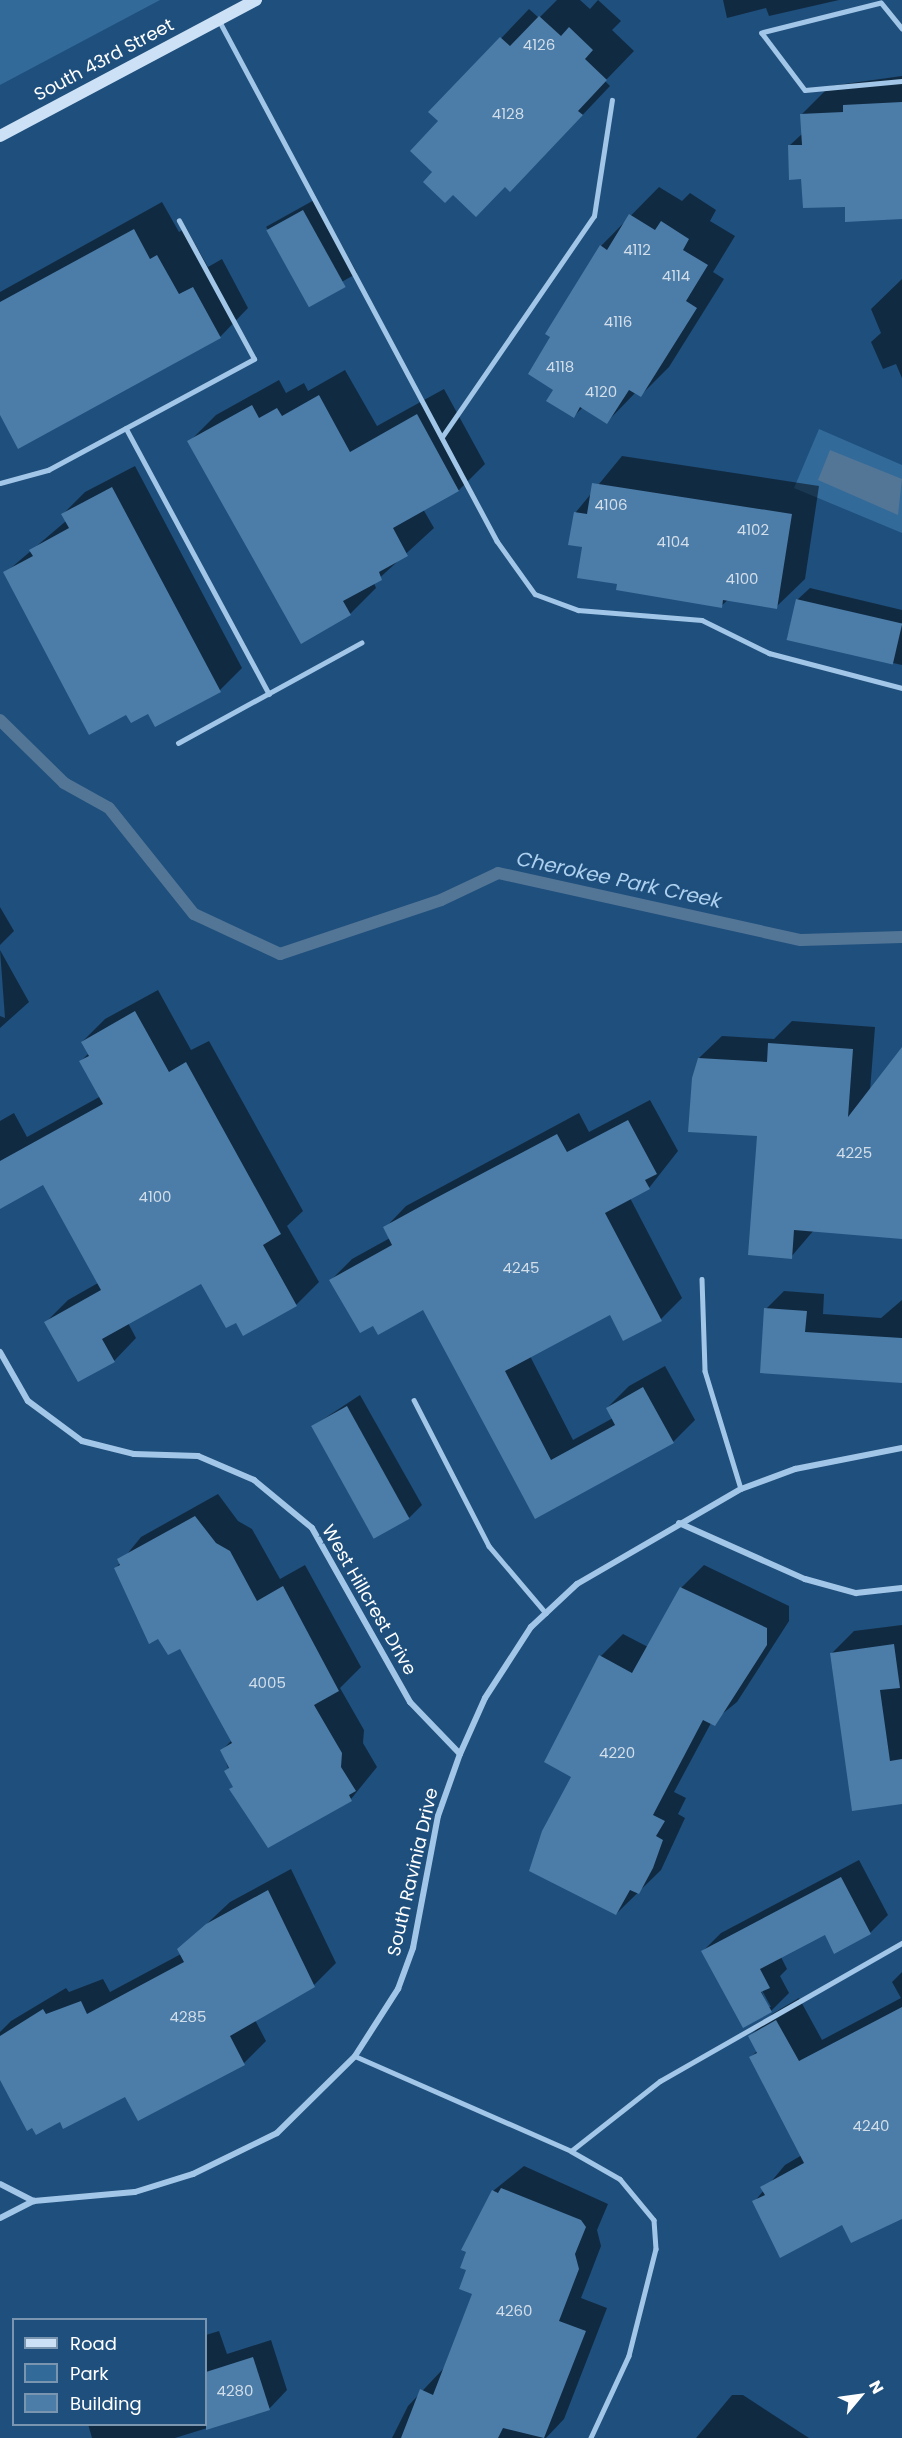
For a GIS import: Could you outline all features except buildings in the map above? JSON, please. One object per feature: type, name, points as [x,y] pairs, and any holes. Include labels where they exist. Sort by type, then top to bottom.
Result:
[{"type":"main road","name":"South 43rd Street","points":[[0,136],[256,0]]},
{"type":"street","name":"West Hillcrest Drive","points":[[0,1352],[28,1401],[81,1441],[134,1455],[198,1456],[254,1479],[312,1528],[410,1702],[460,1754]]},
{"type":"street","name":"South Ravinia Drive","points":[[0,2218],[34,2201],[135,2192],[193,2174],[277,2133],[355,2056],[398,1989],[413,1948],[438,1816],[460,1754],[485,1698],[546,1613],[577,1584],[678,1523],[741,1489],[795,1469],[902,1448]]},
{"type":"street","points":[[678,1523],[805,1579],[856,1593],[902,1588]]},
{"type":"street","points":[[0,2184],[34,2201]]},
{"type":"lane","points":[[902,29],[881,3],[762,33],[805,90],[902,81]]},
{"type":"lane","points":[[219,20],[497,541],[535,594],[578,610],[702,620],[769,653],[902,688]]},
{"type":"lane","points":[[442,437],[594,216],[612,100]]},
{"type":"lane","points":[[0,483],[48,470],[254,358],[179,221]]},
{"type":"lane","points":[[126,428],[269,694]]},
{"type":"lane","points":[[178,743],[361,643]]},
{"type":"lane","points":[[702,1279],[705,1371],[741,1489]]},
{"type":"lane","points":[[414,1400],[489,1546],[546,1613]]},
{"type":"lane","points":[[571,2151],[660,2081],[902,1943]]},
{"type":"lane","points":[[355,2056],[571,2151],[620,2179],[654,2220],[656,2249],[629,2356],[591,2438]]},
{"type":"green space","points":[[0,0],[160,0],[0,85]]},
{"type":"green space","points":[[819,429],[902,465],[902,533],[794,488]]},
{"type":"shaded area","points":[[830,450],[902,479],[898,515],[818,480]]},
{"type":"waterway","name":"Cherokee Park Creek","points":[[0,720],[64,783],[109,808],[194,914],[280,954],[441,900],[498,873],[801,940],[902,937]]}]
